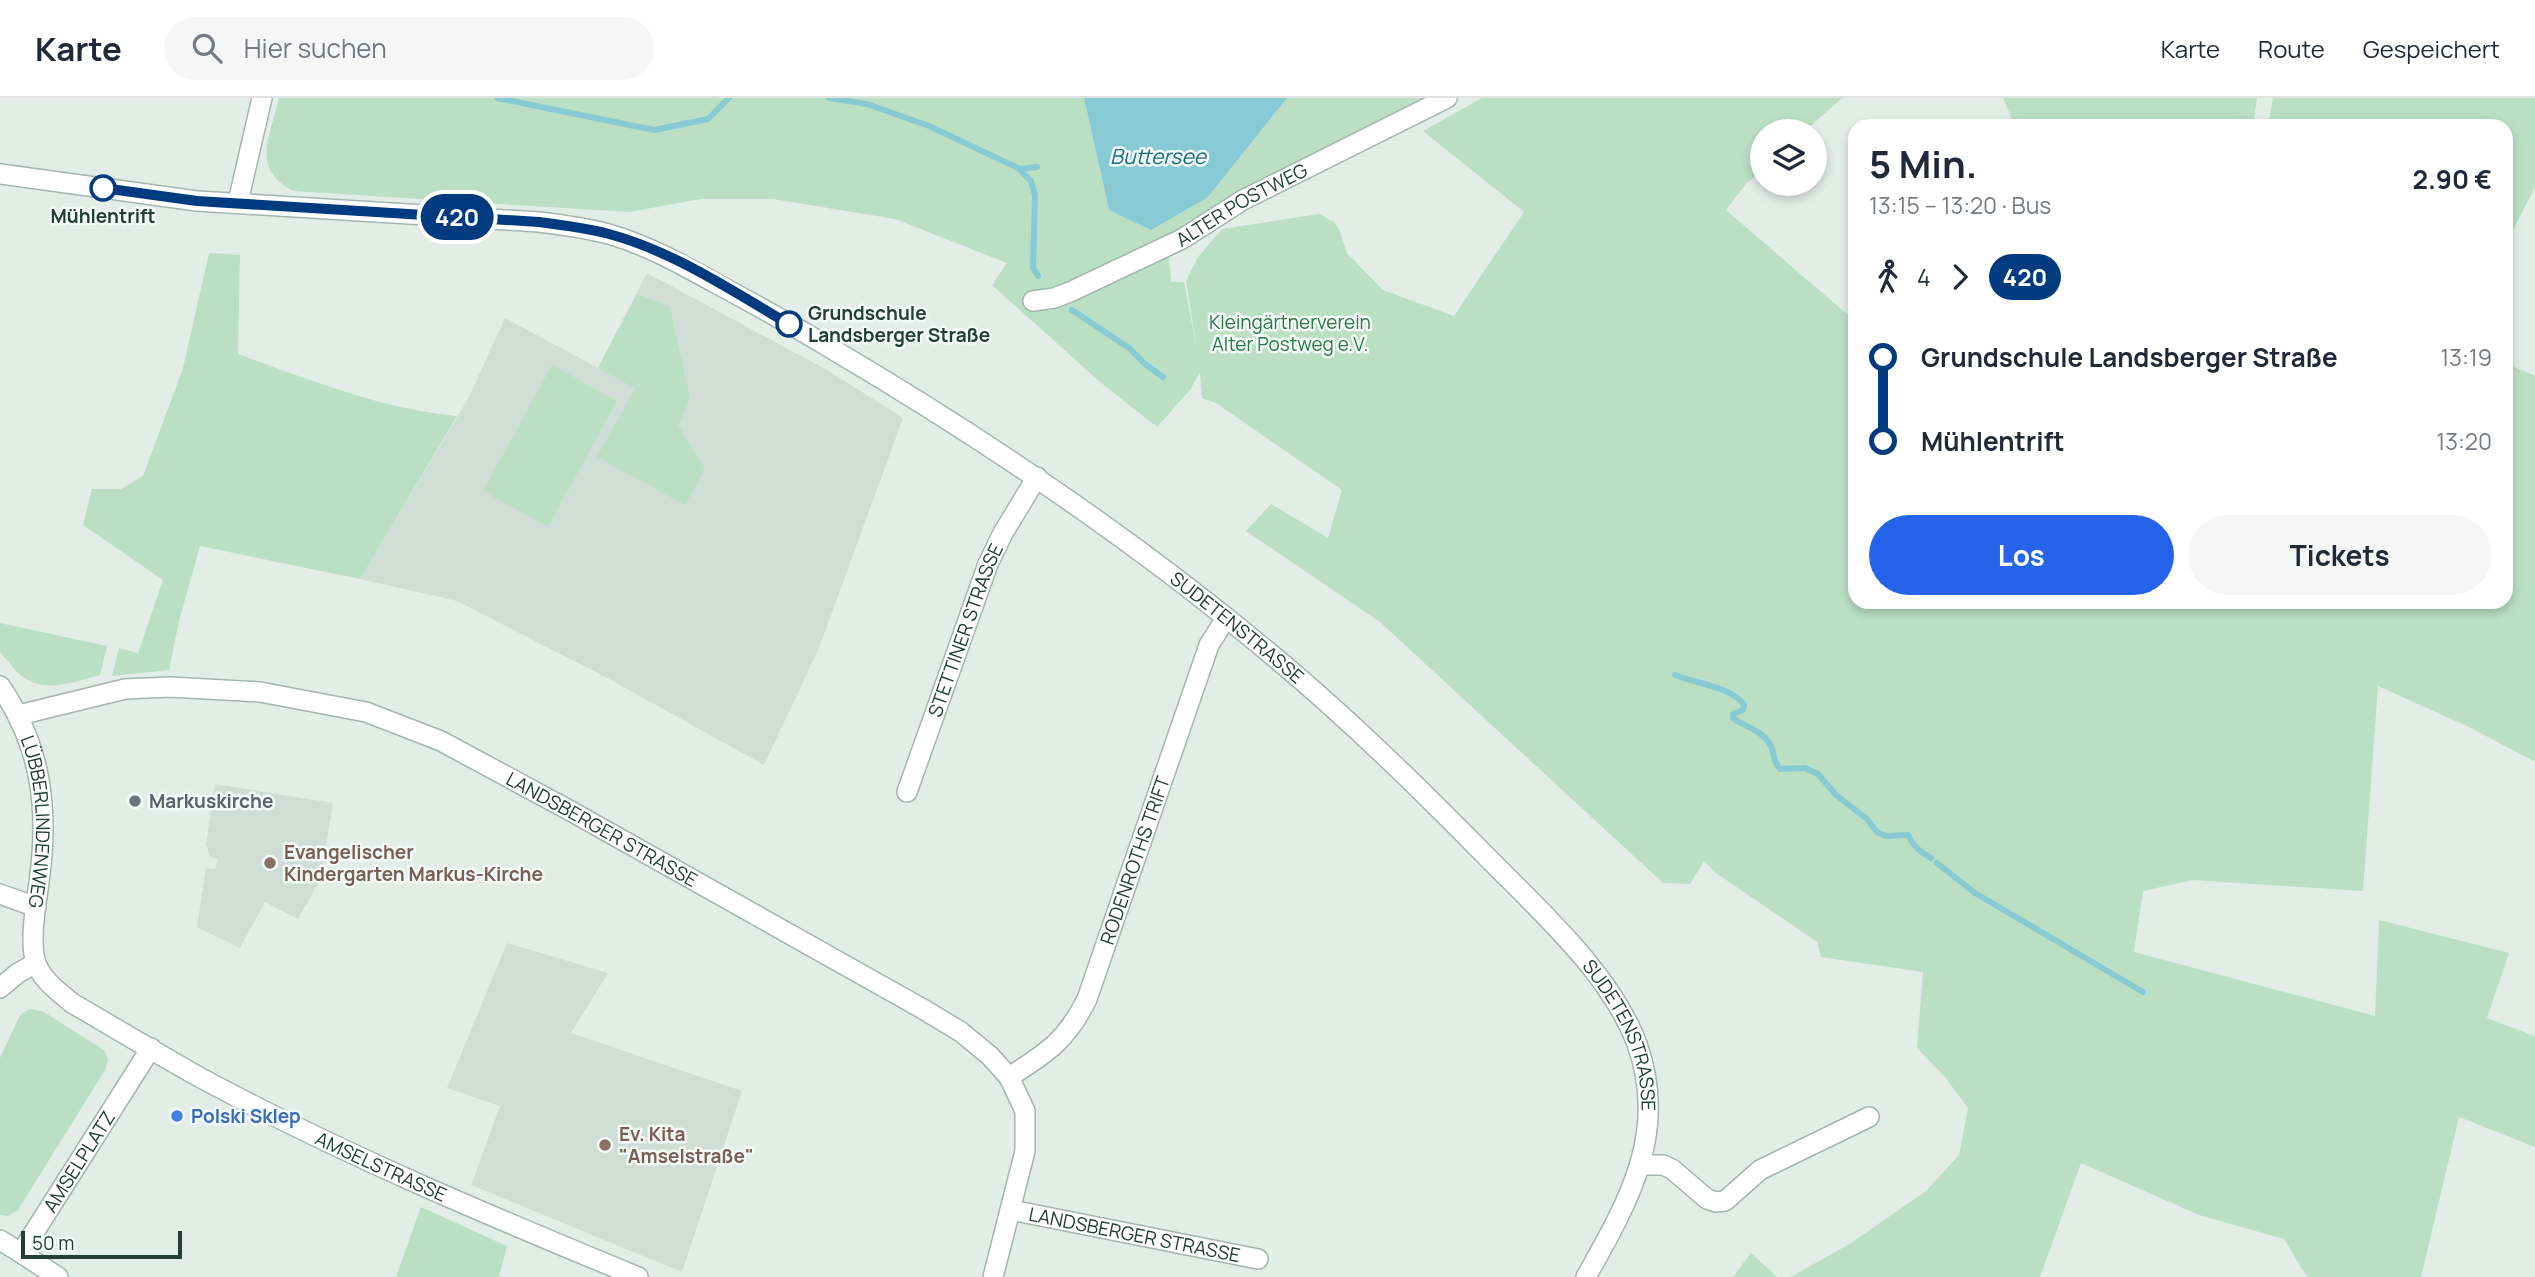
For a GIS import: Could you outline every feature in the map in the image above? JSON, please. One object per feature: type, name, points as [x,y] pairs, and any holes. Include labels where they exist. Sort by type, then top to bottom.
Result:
[{"type":"street","points":[[0,174],[197,201],[239,202],[262,98]]},
{"type":"street","name":"ALTER POSTWEG","points":[[1033,301],[1070,292],[1182,239],[1243,200],[1447,98]]},
{"type":"street","name":"SUDETENSTRASSE","points":[[239,202],[539,222],[611,234],[647,247],[738,295],[860,365],[1037,477],[1128,542],[1226,618],[1323,699],[1423,793],[1563,936],[1611,993],[1626,1017],[1638,1048],[1645,1078],[1648,1115],[1641,1165],[1617,1222],[1586,1277]]},
{"type":"street","name":"STETTINER STRASSE","points":[[907,792],[988,564],[1003,533],[1037,477]]},
{"type":"street","name":"RODENROTHS TRIFT","points":[[1009,1077],[1056,1045],[1070,1031],[1087,999],[1209,645],[1226,618]]},
{"type":"street","name":"LÜBBERLINDENWEG","points":[[0,686],[19,715],[38,768],[44,805],[43,850],[34,936],[36,963]]},
{"type":"street","name":"LANDSBERGER STRASSE","points":[[19,715],[125,689],[170,687],[232,690],[308,700],[366,712],[406,725],[567,808],[923,1009],[961,1032],[990,1056],[1009,1077],[1025,1111],[1026,1151],[993,1277]]},
{"type":"street","points":[[0,894],[36,907]]},
{"type":"street","points":[[0,988],[36,963]]},
{"type":"street","name":"AMSELSTRASSE","points":[[36,963],[47,981],[72,1003],[200,1077],[372,1163],[638,1277]]},
{"type":"street","name":"AMSELPLATZ","points":[[21,1253],[150,1048]]},
{"type":"street","points":[[1641,1165],[1663,1165],[1672,1168],[1707,1199],[1716,1202],[1725,1200],[1760,1170],[1869,1117]]},
{"type":"street","name":"LANDSBERGER STRASSE","points":[[1012,1209],[1258,1259]]},
{"type":"street","points":[[0,1240],[58,1277]]},
{"type":"shaded area","name":"Grundschule Landsberger Straße","points":[[647,273],[829,371],[903,418],[819,648],[764,765],[609,679],[457,601],[360,579],[468,399],[505,318],[598,368]]},
{"type":"shaded area","name":"Evangelischer Kindergarten Markus-Kirche","points":[[215,784],[333,803],[321,878],[298,919],[265,902],[240,948],[197,927],[206,868],[215,869],[218,859],[210,857],[206,844]]},
{"type":"shaded area","name":"Ev. Kita \"Amselstraße\"","points":[[507,943],[608,973],[571,1033],[742,1091],[682,1272],[471,1185],[500,1106],[447,1088]]},
{"type":"green space","name":"Kleingärtnerverein Alter Postweg e.V.","points":[[279,98],[1084,98],[1109,210],[1208,197],[1287,98],[1435,98],[1167,235],[1171,282],[1184,282],[1197,350],[1186,281],[1198,257],[1222,229],[1319,214],[1334,222],[1347,253],[1383,290],[1454,316],[1524,212],[1423,131],[1482,98],[1842,98],[1818,119],[1750,119],[1750,180],[1726,210],[1848,315],[1848,609],[2513,609],[2513,366],[2535,376],[2535,762],[2471,728],[2378,686],[2363,891],[2193,880],[2143,891],[2134,952],[2375,1016],[2379,920],[2509,953],[2487,1018],[2535,1036],[2535,1147],[2459,1117],[2421,1277],[2307,1277],[2284,1239],[2199,1215],[2081,1163],[2040,1277],[1791,1277],[1851,1243],[1926,1191],[1959,1155],[1968,1108],[1945,1077],[1917,1048],[1923,972],[1821,957],[1817,942],[1716,873],[1704,861],[1690,884],[1663,883],[1380,622],[1246,531],[1271,504],[1328,538],[1342,490],[1216,403],[1202,398],[1200,372],[1190,390],[1157,427],[1100,382],[992,285],[1007,263],[895,219],[773,199],[701,199],[629,212],[293,191],[271,172],[266,150]]},
{"type":"green space","points":[[2003,98],[2257,98],[2254,119],[2012,119]]},
{"type":"green space","points":[[2273,98],[2535,98],[2535,187],[2513,230],[2513,119],[2269,119]]},
{"type":"green space","points":[[209,253],[240,255],[238,354],[373,400],[457,416],[360,579],[200,546],[179,621],[169,670],[112,676],[119,648],[138,653],[163,580],[83,525],[92,489],[121,489],[143,476],[183,368]]},
{"type":"green space","points":[[637,294],[670,307],[690,398],[678,425],[705,469],[685,505],[597,457],[635,388],[598,368]]},
{"type":"green space","points":[[552,365],[617,401],[548,527],[483,491]]},
{"type":"green space","points":[[0,623],[107,646],[100,675],[61,685],[32,682],[20,675],[0,652]]},
{"type":"green space","points":[[30,1009],[42,1011],[104,1050],[108,1059],[105,1070],[18,1210],[8,1216],[0,1215],[0,1058],[20,1015]]},
{"type":"green space","points":[[421,1207],[507,1246],[499,1277],[396,1277]]},
{"type":"green space","points":[[1751,1253],[1777,1277],[1733,1277]]},
{"type":"water","name":"Buttersee","points":[[1084,98],[1287,98],[1208,197],[1151,230],[1109,210]]},
{"type":"waterway","points":[[497,98],[654,130],[708,119],[729,98]]},
{"type":"waterway","points":[[829,98],[867,104],[929,126],[1020,169],[1037,167]]},
{"type":"waterway","points":[[1020,170],[1031,181],[1035,195],[1033,268],[1038,276]]},
{"type":"waterway","points":[[1072,310],[1129,348],[1163,377]]},
{"type":"waterway","points":[[1675,675],[1723,690],[1738,699],[1744,705],[1743,710],[1733,714],[1733,718],[1767,739],[1780,769],[1805,768],[1818,774],[1836,795],[1867,819],[1877,832],[1886,836],[1908,835],[1917,848],[1931,858]]},
{"type":"waterway","points":[[1937,863],[1975,893],[2143,992]]},
{"type":"bus line","name":"420","points":[[103,188],[197,201],[539,222],[576,227],[611,234],[647,247],[789,324]]},
{"type":"place","name":"Mühlentrift","points":[[103,188]]},
{"type":"place","name":"Grundschule Landsberger Straße","points":[[789,324]]},
{"type":"place","name":"Markuskirche","points":[[135,801]]},
{"type":"place","name":"Evangelischer Kindergarten Markus-Kirche","points":[[270,863]]},
{"type":"place","name":"Polski Sklep","points":[[177,1116]]},
{"type":"place","name":"Ev. Kita \"Amselstraße\"","points":[[605,1145]]}]
